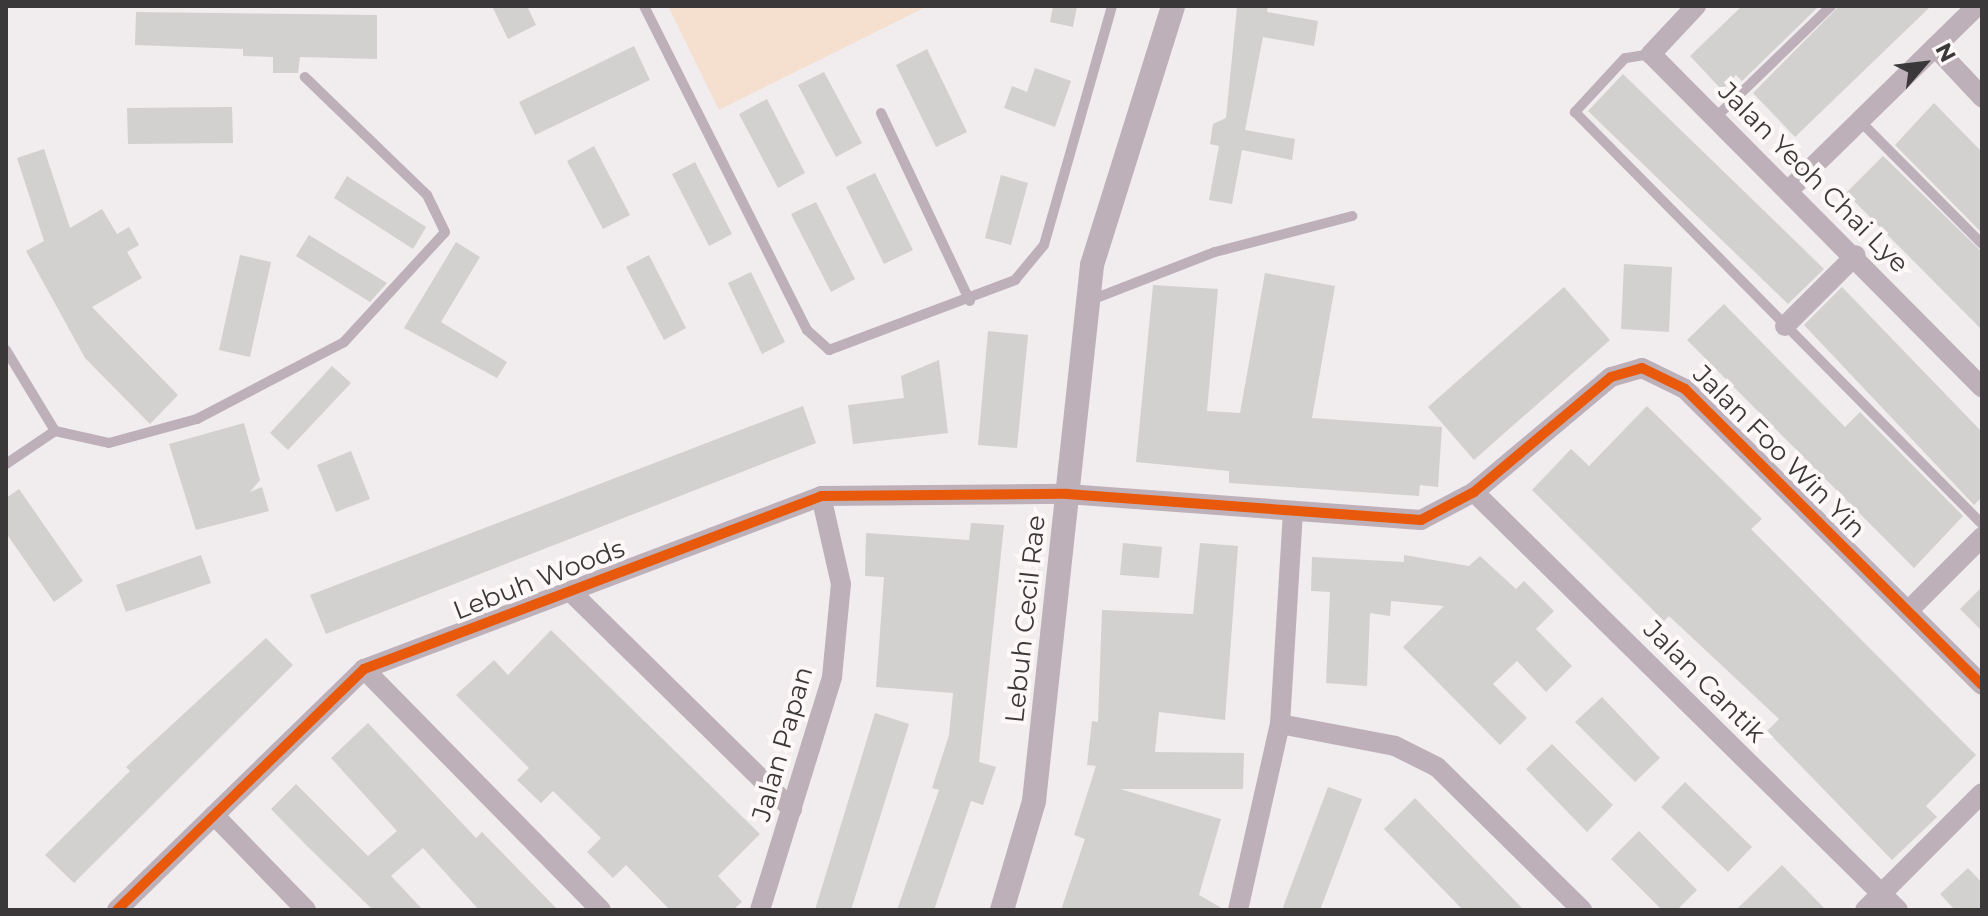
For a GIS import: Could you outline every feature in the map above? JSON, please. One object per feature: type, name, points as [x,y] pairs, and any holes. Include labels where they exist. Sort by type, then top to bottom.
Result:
[{"type":"street","name":"Lebuh Cecil Rae","points":[[1002,910],[1034,801],[1085,303],[1173,6]]},
{"type":"street","points":[[1651,54],[1696,6]]},
{"type":"street","points":[[1789,190],[1977,6]]},
{"type":"street","points":[[1935,47],[1982,97]]},
{"type":"street","name":"Jalan Yeoh Chai Lye","points":[[1651,54],[1856,255],[1982,387]]},
{"type":"street","points":[[1785,326],[1856,255]]},
{"type":"street","name":"Jalan Foo Win Yin","points":[[1067,494],[1421,520],[1474,492],[1611,377],[1657,370],[1685,389],[1982,685]]},
{"type":"street","name":"Jalan Cantik","points":[[1474,492],[1898,910]]},
{"type":"street","name":"Lebuh Woods","points":[[117,910],[364,669],[821,496],[1067,494]]},
{"type":"street","name":"Jalan Papan","points":[[760,910],[832,677],[839,599],[821,496]]},
{"type":"street","points":[[1238,910],[1280,724],[1293,513]]},
{"type":"street","points":[[1908,611],[1982,537]]},
{"type":"street","points":[[571,592],[792,809]]},
{"type":"street","points":[[364,669],[601,910]]},
{"type":"street","points":[[1280,724],[1395,746],[1437,767],[1582,910]]},
{"type":"street","points":[[1865,910],[1982,793]]},
{"type":"street","points":[[214,815],[306,910]]},
{"type":"lane","points":[[644,6],[807,330],[829,350],[846,348],[970,301],[1015,280],[1044,245],[1112,6]]},
{"type":"lane","points":[[1716,117],[1831,6]]},
{"type":"lane","points":[[1651,54],[1625,58],[1575,112],[1982,524]]},
{"type":"lane","points":[[6,350],[55,431],[109,443],[197,419],[344,342],[445,232],[427,195],[305,77]]},
{"type":"lane","points":[[881,113],[970,301]]},
{"type":"lane","points":[[1860,121],[1982,244]]},
{"type":"lane","points":[[1085,303],[1215,252],[1352,216]]},
{"type":"lane","points":[[6,464],[55,431]]},
{"type":"shaded area","points":[[668,6],[928,6],[719,110]]},
{"type":"building","points":[[492,6],[527,6],[536,25],[508,39]]},
{"type":"building","points":[[1053,6],[1077,6],[1073,27],[1050,22]]},
{"type":"building","points":[[1268,6],[1267,12],[1318,21],[1314,46],[1263,37],[1245,130],[1295,139],[1292,160],[1242,150],[1232,204],[1209,200],[1219,146],[1210,144],[1213,124],[1226,118],[1237,7]]},
{"type":"building","points":[[1742,6],[1819,6],[1742,81],[1736,75],[1722,90],[1690,56]]},
{"type":"building","points":[[1839,6],[1931,6],[1795,137],[1753,93]]},
{"type":"building","points":[[136,12],[377,15],[377,59],[300,57],[298,73],[273,73],[273,57],[243,56],[243,49],[135,45]]},
{"type":"building","points":[[634,46],[650,80],[535,135],[519,102]]},
{"type":"building","points":[[927,49],[967,132],[936,147],[896,65]]},
{"type":"building","points":[[1035,68],[1071,81],[1055,127],[1004,108],[1012,86],[1027,92]]},
{"type":"building","points":[[824,72],[862,143],[836,157],[798,85]]},
{"type":"building","points":[[1623,74],[1824,269],[1788,304],[1588,111]]},
{"type":"building","points":[[767,99],[805,173],[778,188],[739,114]]},
{"type":"building","points":[[1934,103],[1982,152],[1982,233],[1895,145]]},
{"type":"building","points":[[232,107],[233,143],[128,144],[127,108]]},
{"type":"building","points":[[594,146],[630,215],[603,229],[567,161]]},
{"type":"building","points":[[44,149],[70,228],[102,209],[117,234],[129,227],[139,245],[127,252],[142,278],[92,307],[178,395],[150,424],[85,358],[26,251],[44,241],[17,158]]},
{"type":"building","points":[[1883,156],[1982,252],[1982,330],[1846,193]]},
{"type":"building","points":[[695,162],[732,234],[709,246],[672,174]]},
{"type":"building","points":[[875,173],[913,250],[884,264],[846,187]]},
{"type":"building","points":[[1001,175],[1028,183],[1011,245],[985,238]]},
{"type":"building","points":[[347,176],[426,227],[413,249],[334,198]]},
{"type":"building","points":[[816,202],[855,279],[831,292],[791,214]]},
{"type":"building","points":[[309,235],[387,283],[370,302],[296,256]]},
{"type":"building","points":[[456,242],[480,257],[441,322],[507,362],[497,378],[404,328]]},
{"type":"building","points":[[240,255],[271,262],[250,357],[219,350]]},
{"type":"building","points":[[649,255],[686,328],[664,340],[626,267]]},
{"type":"building","points":[[1624,264],[1672,267],[1669,332],[1621,329]]},
{"type":"building","points":[[751,272],[785,342],[762,354],[728,283]]},
{"type":"building","points":[[1265,273],[1335,286],[1312,418],[1442,427],[1438,487],[1420,485],[1419,496],[1229,483],[1229,471],[1136,462],[1153,285],[1218,289],[1207,411],[1240,413]]},
{"type":"building","points":[[1564,287],[1610,340],[1474,460],[1428,407]]},
{"type":"building","points":[[1842,287],[1982,432],[1982,497],[1974,505],[1804,325]]},
{"type":"building","points":[[1724,304],[1845,427],[1860,412],[1963,516],[1914,568],[1687,340]]},
{"type":"building","points":[[988,331],[1028,335],[1017,448],[978,445]]},
{"type":"building","points":[[939,360],[948,433],[853,444],[848,405],[904,398],[901,376]]},
{"type":"building","points":[[332,366],[351,383],[288,450],[270,433]]},
{"type":"building","points":[[803,406],[816,443],[326,634],[310,595]]},
{"type":"building","points":[[1647,406],[1762,519],[1751,529],[1976,755],[1926,806],[1937,817],[1892,860],[1767,731],[1779,719],[1669,616],[1664,621],[1532,490],[1571,449],[1589,466]]},
{"type":"building","points":[[244,423],[260,480],[250,492],[262,487],[269,511],[196,530],[169,444]]},
{"type":"building","points":[[351,451],[370,499],[336,512],[317,465]]},
{"type":"building","points":[[19,489],[83,581],[54,602],[6,533],[6,498]]},
{"type":"building","points":[[971,523],[1004,525],[979,762],[996,767],[983,805],[971,801],[934,910],[897,910],[939,790],[932,788],[949,735],[953,693],[876,687],[884,577],[865,576],[866,533],[969,540]]},
{"type":"building","points":[[1123,543],[1162,547],[1159,578],[1120,575]]},
{"type":"building","points":[[1200,543],[1238,546],[1225,720],[1159,712],[1155,752],[1244,753],[1243,789],[1120,789],[1221,819],[1199,895],[1225,910],[1061,910],[1085,839],[1074,835],[1096,766],[1087,765],[1092,721],[1098,722],[1102,610],[1193,614]]},
{"type":"building","points":[[201,555],[211,583],[126,612],[116,585]]},
{"type":"building","points":[[1404,555],[1469,566],[1480,556],[1516,589],[1524,581],[1554,611],[1536,629],[1572,666],[1546,692],[1517,661],[1493,684],[1527,718],[1500,745],[1403,647],[1444,606],[1391,601],[1390,616],[1370,613],[1367,686],[1326,683],[1330,592],[1311,591],[1312,557],[1404,562]]},
{"type":"building","points":[[1982,587],[1982,631],[1960,609]]},
{"type":"building","points":[[551,630],[760,834],[718,876],[742,902],[733,910],[670,910],[626,865],[613,878],[587,852],[601,838],[553,791],[541,803],[517,780],[529,768],[456,695],[494,660],[508,675]]},
{"type":"building","points":[[266,638],[293,665],[74,883],[45,855],[130,771],[126,767]]},
{"type":"building","points":[[1602,697],[1660,758],[1635,782],[1575,722]]},
{"type":"building","points":[[875,713],[909,724],[851,910],[815,910]]},
{"type":"building","points":[[368,723],[476,838],[482,832],[558,910],[479,910],[423,848],[391,876],[423,910],[373,910],[308,847],[271,809],[296,784],[368,856],[397,831],[331,758]]},
{"type":"building","points":[[1552,744],[1613,805],[1587,832],[1526,769]]},
{"type":"building","points":[[1685,782],[1752,847],[1728,872],[1661,807]]},
{"type":"building","points":[[1328,787],[1362,799],[1320,910],[1282,910]]},
{"type":"building","points":[[1415,798],[1524,910],[1463,910],[1384,829]]},
{"type":"building","points":[[1639,831],[1697,890],[1677,910],[1662,910],[1611,859]]},
{"type":"building","points":[[1782,865],[1826,910],[1736,910]]},
{"type":"building","points":[[1968,868],[1982,883],[1982,910],[1955,910],[1940,894]]},
{"type":"cycle path","points":[[117,910],[364,669],[821,496],[1067,494],[1421,520],[1474,492],[1611,377],[1642,368],[1685,389],[1982,685]]}]
